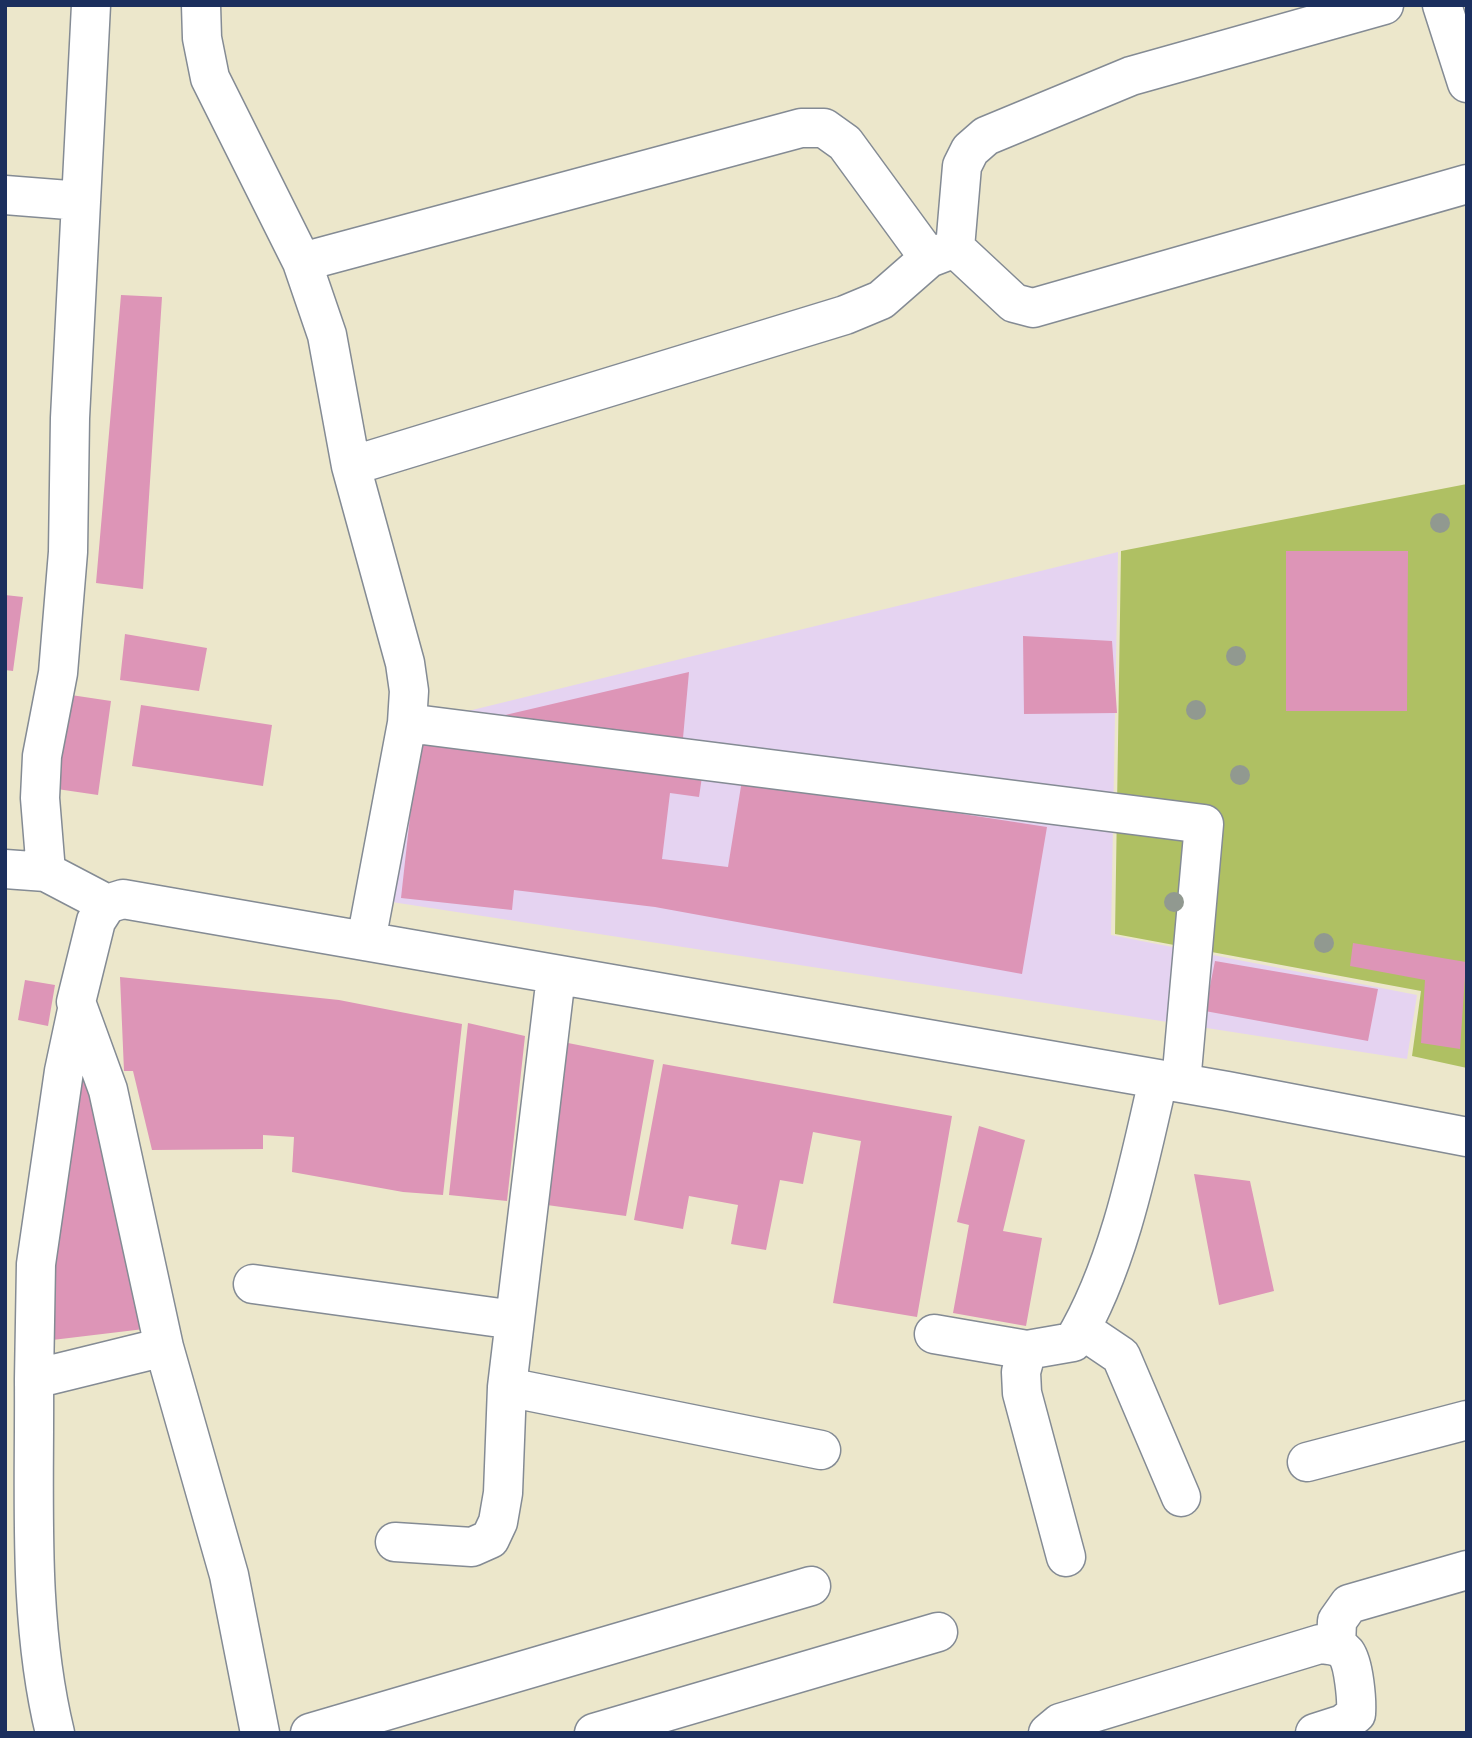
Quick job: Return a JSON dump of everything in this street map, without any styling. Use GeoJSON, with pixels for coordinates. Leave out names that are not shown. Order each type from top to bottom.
{"type":"FeatureCollection","features":[{"type":"Feature","properties":{"kind":"street"},"geometry":{"type":"LineString","coordinates":[[46,872],[40,798],[42,756],[58,673],[68,552],[70,418],[91,5]]}},
{"type":"Feature","properties":{"kind":"street"},"geometry":{"type":"LineString","coordinates":[[201,5],[202,38],[210,78],[302,262],[327,335],[351,466],[405,663],[409,691],[407,723],[366,941]]}},
{"type":"Feature","properties":{"kind":"street"},"geometry":{"type":"LineString","coordinates":[[351,466],[845,316],[881,300],[942,253],[962,166],[970,150],[986,136],[1131,76],[1384,5]]}},
{"type":"Feature","properties":{"kind":"street"},"geometry":{"type":"LineString","coordinates":[[1442,5],[1467,83]]}},
{"type":"Feature","properties":{"kind":"street"},"geometry":{"type":"LineString","coordinates":[[302,262],[801,128],[824,128],[845,143],[942,253],[1014,303],[1034,308],[1467,184]]}},
{"type":"Feature","properties":{"kind":"street"},"geometry":{"type":"LineString","coordinates":[[5,195],[81,201]]}},
{"type":"Feature","properties":{"kind":"street"},"geometry":{"type":"LineString","coordinates":[[407,723],[1204,824],[1170,1082],[1091,1312],[1073,1342],[1027,1350],[934,1334]]}},
{"type":"Feature","properties":{"kind":"street"},"geometry":{"type":"LineString","coordinates":[[5,869],[46,872],[107,904],[123,899],[1170,1082],[1467,1137]]}},
{"type":"Feature","properties":{"kind":"street"},"geometry":{"type":"LineString","coordinates":[[107,904],[93,933],[76,993],[78,1010],[108,1090],[164,1347],[229,1575],[260,1733]]}},
{"type":"Feature","properties":{"kind":"street"},"geometry":{"type":"LineString","coordinates":[[395,1542],[472,1547],[490,1539],[498,1522],[503,1493],[507,1387],[556,976]]}},
{"type":"Feature","properties":{"kind":"street"},"geometry":{"type":"LineString","coordinates":[[55,1733],[21,1592],[34,1379],[36,1264],[64,1071],[78,1010]]}},
{"type":"Feature","properties":{"kind":"street"},"geometry":{"type":"LineString","coordinates":[[253,1284],[515,1320]]}},
{"type":"Feature","properties":{"kind":"street"},"geometry":{"type":"LineString","coordinates":[[1081,1329],[1121,1356],[1181,1497]]}},
{"type":"Feature","properties":{"kind":"street"},"geometry":{"type":"LineString","coordinates":[[34,1379],[164,1347]]}},
{"type":"Feature","properties":{"kind":"street"},"geometry":{"type":"LineString","coordinates":[[1027,1350],[1021,1372],[1022,1393],[1066,1557]]}},
{"type":"Feature","properties":{"kind":"street"},"geometry":{"type":"LineString","coordinates":[[507,1387],[821,1450]]}},
{"type":"Feature","properties":{"kind":"street"},"geometry":{"type":"LineString","coordinates":[[1307,1462],[1467,1420]]}},
{"type":"Feature","properties":{"kind":"street"},"geometry":{"type":"LineString","coordinates":[[1336,1646],[1337,1621],[1349,1604],[1467,1570]]}},
{"type":"Feature","properties":{"kind":"street"},"geometry":{"type":"LineString","coordinates":[[310,1733],[811,1586]]}},
{"type":"Feature","properties":{"kind":"street"},"geometry":{"type":"LineString","coordinates":[[594,1733],[938,1632]]}},
{"type":"Feature","properties":{"kind":"street"},"geometry":{"type":"LineString","coordinates":[[1048,1733],[1060,1723],[1320,1644],[1336,1646],[1347,1654],[1358,1699],[1356,1714],[1343,1724],[1315,1733]]}},
{"type":"Feature","properties":{"kind":"shaded area"},"geometry":{"type":"Polygon","coordinates":[[[1118,552],[1111,935],[1417,995],[1407,1059],[392,902],[415,724],[1118,552]]]}},
{"type":"Feature","properties":{"kind":"green space"},"geometry":{"type":"Polygon","coordinates":[[[1467,484],[1467,1068],[1412,1056],[1421,991],[1115,934],[1121,551],[1467,484]]]}},
{"type":"Feature","properties":{"kind":"building"},"geometry":{"type":"Polygon","coordinates":[[[121,295],[162,297],[143,589],[96,583],[121,295]]]}},
{"type":"Feature","properties":{"kind":"building"},"geometry":{"type":"Polygon","coordinates":[[[1286,551],[1408,551],[1407,711],[1286,711],[1286,551]]]}},
{"type":"Feature","properties":{"kind":"building"},"geometry":{"type":"Polygon","coordinates":[[[5,595],[23,597],[13,671],[5,670],[5,595]]]}},
{"type":"Feature","properties":{"kind":"building"},"geometry":{"type":"Polygon","coordinates":[[[125,634],[207,648],[199,691],[120,680],[125,634]]]}},
{"type":"Feature","properties":{"kind":"building"},"geometry":{"type":"Polygon","coordinates":[[[1023,636],[1112,641],[1117,713],[1024,714],[1023,636]]]}},
{"type":"Feature","properties":{"kind":"building"},"geometry":{"type":"Polygon","coordinates":[[[689,672],[683,738],[503,721],[501,716],[689,672]]]}},
{"type":"Feature","properties":{"kind":"building"},"geometry":{"type":"Polygon","coordinates":[[[71,695],[111,701],[98,795],[57,789],[71,695]]]}},
{"type":"Feature","properties":{"kind":"building"},"geometry":{"type":"Polygon","coordinates":[[[141,705],[272,725],[263,786],[132,766],[141,705]]]}},
{"type":"Feature","properties":{"kind":"building"},"geometry":{"type":"Polygon","coordinates":[[[419,735],[703,770],[699,797],[670,793],[662,859],[728,867],[742,780],[1047,827],[1022,974],[655,907],[514,890],[512,910],[401,898],[419,735]]]}},
{"type":"Feature","properties":{"kind":"building"},"geometry":{"type":"Polygon","coordinates":[[[1353,943],[1466,962],[1460,1049],[1421,1043],[1425,980],[1350,966],[1353,943]]]}},
{"type":"Feature","properties":{"kind":"building"},"geometry":{"type":"Polygon","coordinates":[[[1215,961],[1378,989],[1368,1041],[1205,1011],[1215,961]]]}},
{"type":"Feature","properties":{"kind":"building"},"geometry":{"type":"Polygon","coordinates":[[[120,977],[339,1000],[462,1024],[443,1195],[403,1192],[292,1172],[294,1137],[263,1135],[263,1149],[152,1150],[133,1071],[124,1071],[120,977]]]}},
{"type":"Feature","properties":{"kind":"building"},"geometry":{"type":"Polygon","coordinates":[[[25,980],[55,985],[48,1026],[18,1020],[25,980]]]}},
{"type":"Feature","properties":{"kind":"building"},"geometry":{"type":"Polygon","coordinates":[[[468,1023],[525,1036],[507,1201],[449,1195],[468,1023]]]}},
{"type":"Feature","properties":{"kind":"building"},"geometry":{"type":"Polygon","coordinates":[[[568,1043],[654,1060],[626,1216],[547,1205],[568,1043]]]}},
{"type":"Feature","properties":{"kind":"building"},"geometry":{"type":"Polygon","coordinates":[[[663,1064],[952,1116],[917,1317],[833,1303],[861,1141],[813,1132],[803,1184],[780,1180],[766,1250],[731,1244],[738,1205],[689,1196],[683,1229],[634,1220],[663,1064]]]}},
{"type":"Feature","properties":{"kind":"building"},"geometry":{"type":"Polygon","coordinates":[[[76,1069],[92,1089],[144,1329],[44,1341],[52,1245],[66,1191],[76,1069]]]}},
{"type":"Feature","properties":{"kind":"building"},"geometry":{"type":"Polygon","coordinates":[[[979,1126],[1025,1140],[1003,1231],[1042,1238],[1026,1326],[953,1313],[969,1225],[957,1222],[979,1126]]]}},
{"type":"Feature","properties":{"kind":"building"},"geometry":{"type":"Polygon","coordinates":[[[1194,1174],[1250,1181],[1274,1291],[1219,1305],[1194,1174]]]}}]}
